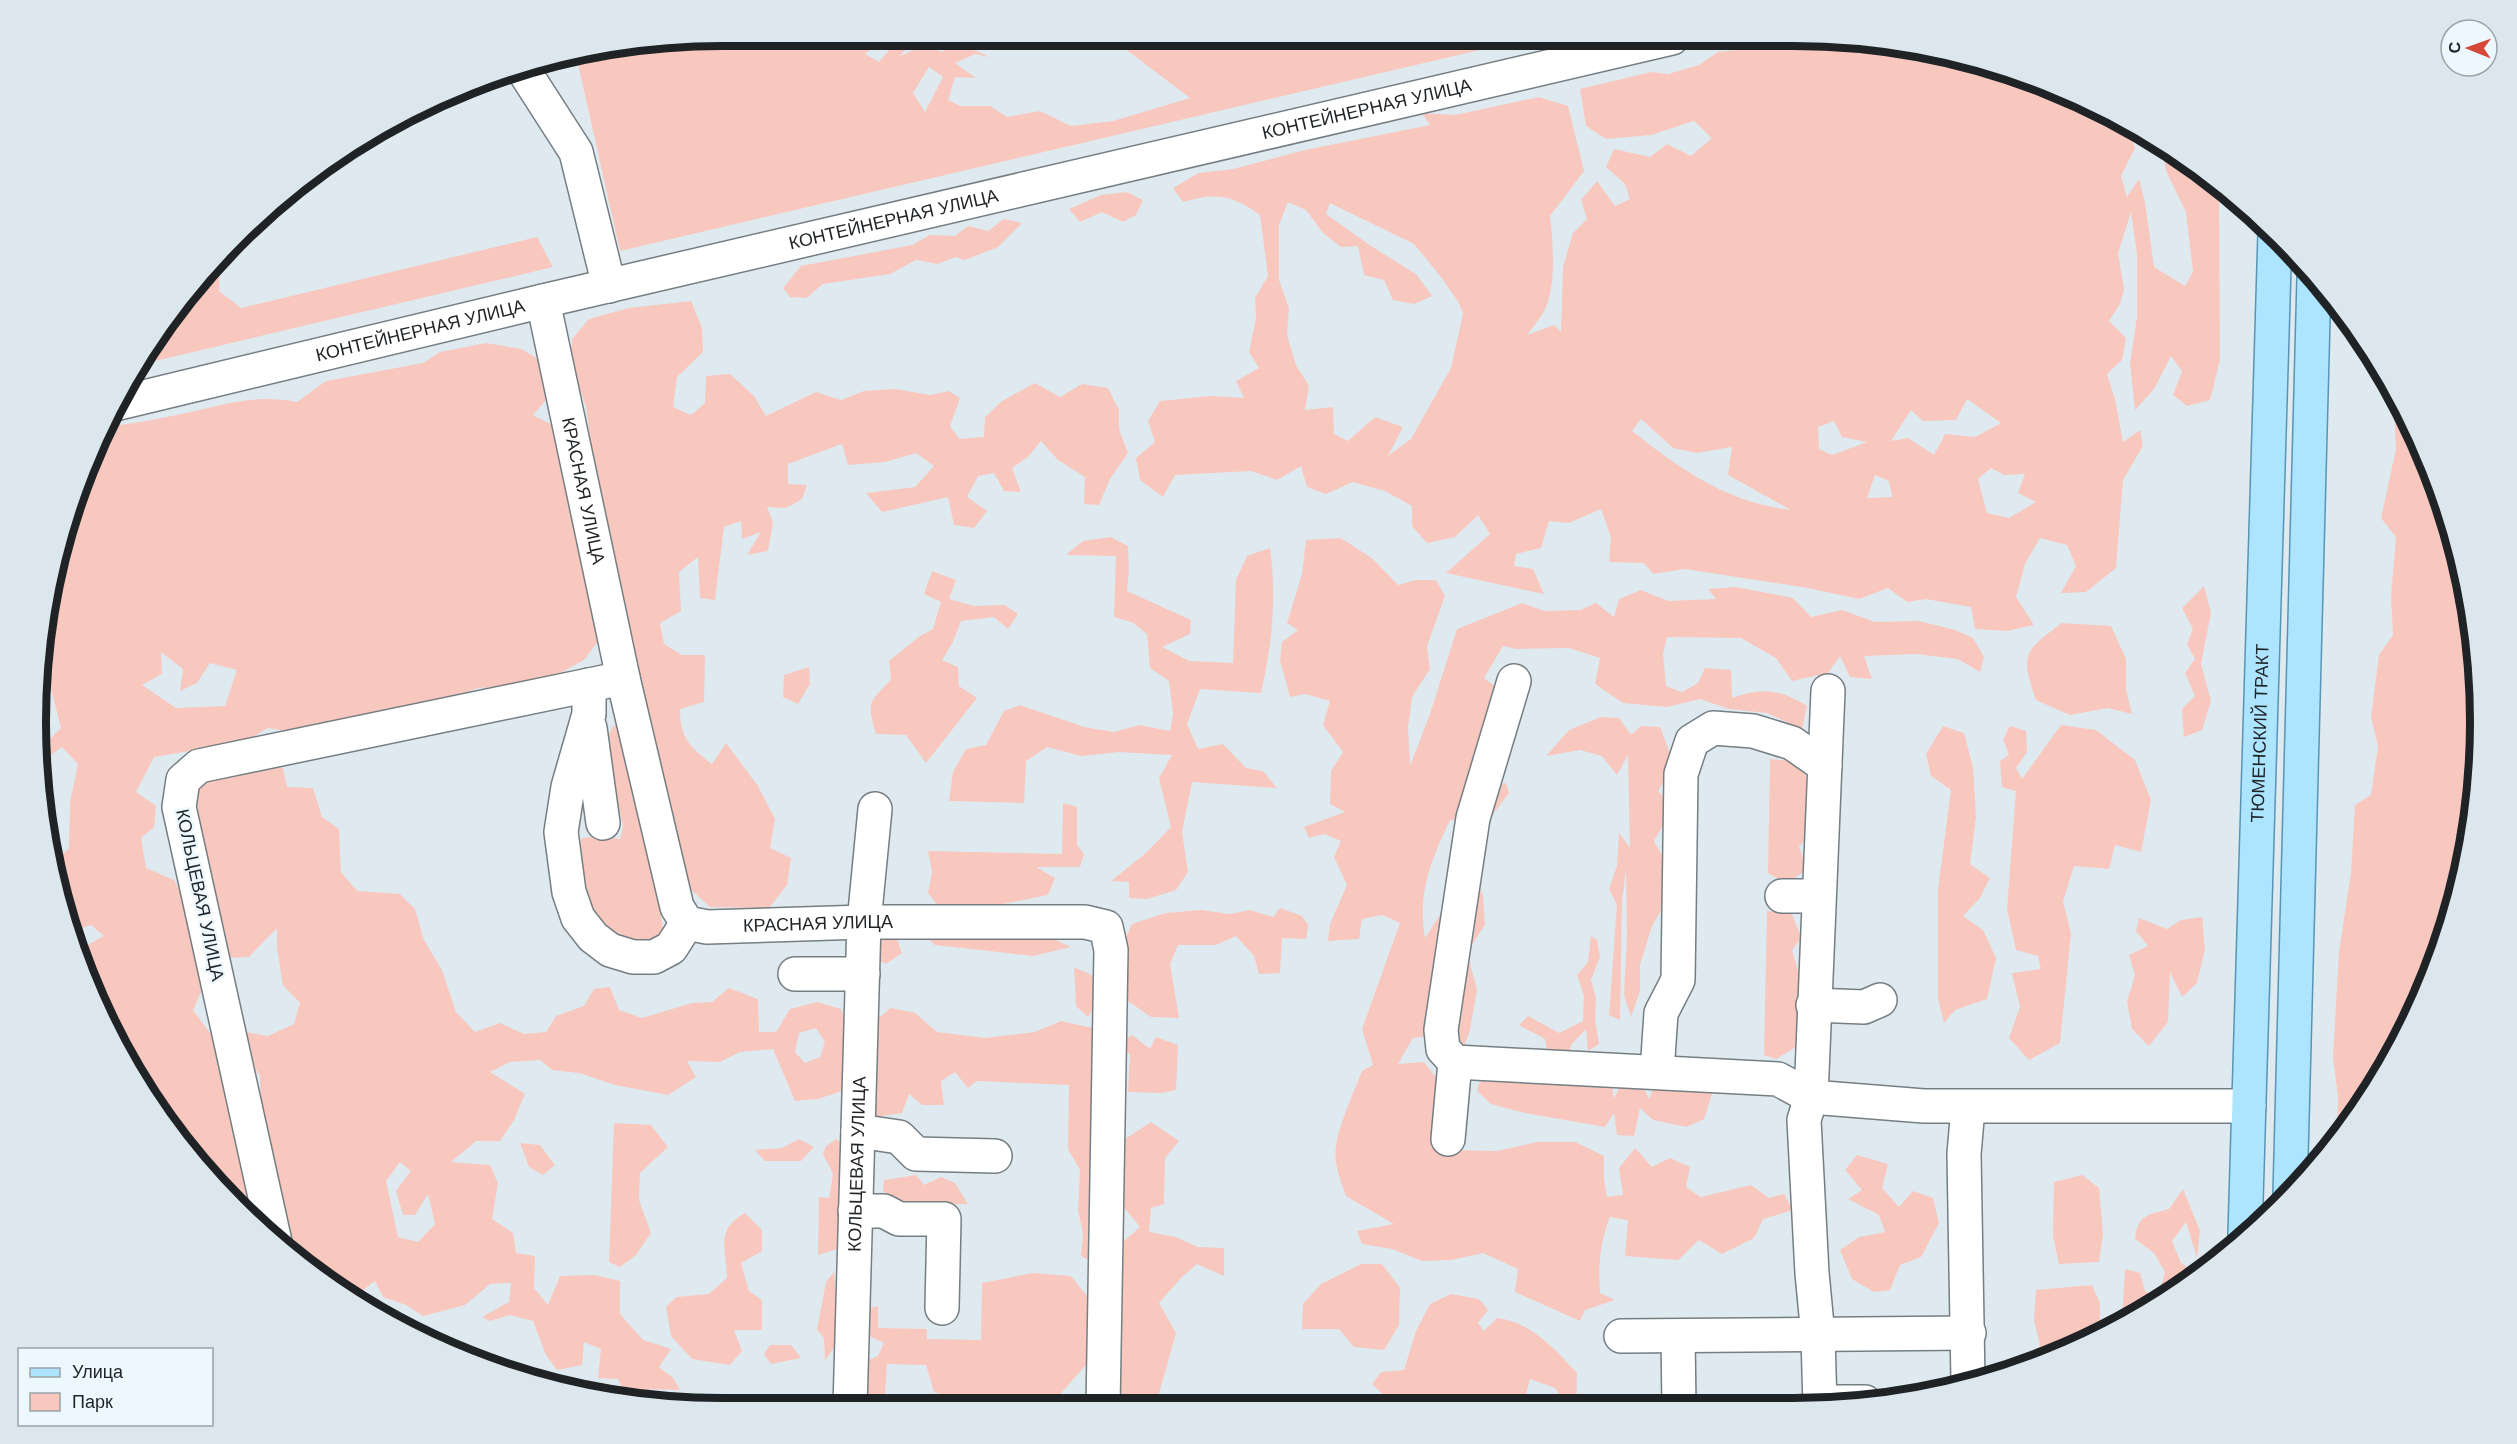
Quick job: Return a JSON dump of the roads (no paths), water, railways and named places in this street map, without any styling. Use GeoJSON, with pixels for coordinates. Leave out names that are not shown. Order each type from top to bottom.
{"type":"FeatureCollection","features":[{"type":"Feature","properties":{"kind":"main road","name":"ТЮМЕНСКИЙ ТРАКТ"},"geometry":{"type":"LineString","coordinates":[[2245,1225],[2276,247]]}},
{"type":"Feature","properties":{"kind":"main road"},"geometry":{"type":"LineString","coordinates":[[2290,1181],[2314,290]]}},
{"type":"Feature","properties":{"kind":"street","name":"КОНТЕЙНЕРНАЯ УЛИЦА"},"geometry":{"type":"LineString","coordinates":[[128,401],[543,301],[1638,46]]}},
{"type":"Feature","properties":{"kind":"street"},"geometry":{"type":"LineString","coordinates":[[527,76],[576,152],[609,286]]}},
{"type":"Feature","properties":{"kind":"street","name":"КРАСНАЯ УЛИЦА"},"geometry":{"type":"LineString","coordinates":[[543,301],[623,678],[677,907],[687,923],[707,927],[864,922],[1085,922],[1106,927],[1111,950],[1103,1398]]}},
{"type":"Feature","properties":{"kind":"street","name":"КОЛЬЦЕВАЯ УЛИЦА"},"geometry":{"type":"LineString","coordinates":[[271,1225],[179,807],[183,780],[199,766],[589,700],[623,678]]}},
{"type":"Feature","properties":{"kind":"street"},"geometry":{"type":"LineString","coordinates":[[1514,681],[1473,818],[1441,1030],[1443,1049],[1455,1062],[1778,1079],[1811,1097],[1968,1108],[2249,1106]]}},
{"type":"Feature","properties":{"kind":"street"},"geometry":{"type":"LineString","coordinates":[[1820,1397],[1804,1120],[1811,1097],[1813,1005],[1828,690]]}},
{"type":"Feature","properties":{"kind":"street"},"geometry":{"type":"LineString","coordinates":[[589,700],[603,823]]}},
{"type":"Feature","properties":{"kind":"street"},"geometry":{"type":"LineString","coordinates":[[589,700],[568,787],[561,832],[569,892],[578,918],[593,936],[610,950],[633,957],[654,957],[671,948],[687,923]]}},
{"type":"Feature","properties":{"kind":"street"},"geometry":{"type":"LineString","coordinates":[[1657,1072],[1661,1013],[1678,980],[1681,774],[1692,741],[1713,728],[1753,731],[1792,743],[1825,766]]}},
{"type":"Feature","properties":{"kind":"street","name":"КОЛЬЦЕВАЯ УЛИЦА"},"geometry":{"type":"LineString","coordinates":[[850,1398],[864,922],[875,809]]}},
{"type":"Feature","properties":{"kind":"street"},"geometry":{"type":"LineString","coordinates":[[1782,896],[1818,896]]}},
{"type":"Feature","properties":{"kind":"street"},"geometry":{"type":"LineString","coordinates":[[795,974],[862,974]]}},
{"type":"Feature","properties":{"kind":"street"},"geometry":{"type":"LineString","coordinates":[[1813,1005],[1864,1007],[1880,1000]]}},
{"type":"Feature","properties":{"kind":"street"},"geometry":{"type":"LineString","coordinates":[[1448,1139],[1455,1062]]}},
{"type":"Feature","properties":{"kind":"street"},"geometry":{"type":"LineString","coordinates":[[1968,1108],[1964,1154],[1968,1374]]}},
{"type":"Feature","properties":{"kind":"street"},"geometry":{"type":"LineString","coordinates":[[858,1131],[899,1137],[916,1154],[995,1156]]}},
{"type":"Feature","properties":{"kind":"street"},"geometry":{"type":"LineString","coordinates":[[855,1211],[884,1210],[899,1219],[944,1219],[942,1308]]}},
{"type":"Feature","properties":{"kind":"street"},"geometry":{"type":"LineString","coordinates":[[1621,1336],[1969,1333]]}},
{"type":"Feature","properties":{"kind":"street"},"geometry":{"type":"LineString","coordinates":[[1678,1336],[1679,1398]]}}]}
